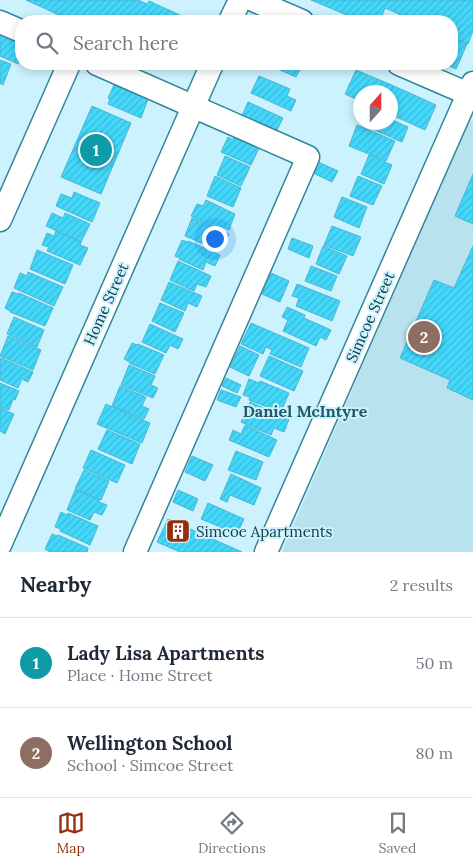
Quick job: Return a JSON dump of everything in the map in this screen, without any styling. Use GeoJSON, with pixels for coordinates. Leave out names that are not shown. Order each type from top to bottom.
{"type":"FeatureCollection","features":[{"type":"Feature","properties":{"kind":"street"},"geometry":{"type":"LineString","coordinates":[[233,15],[240,0]]}},
{"type":"Feature","properties":{"kind":"street"},"geometry":{"type":"LineString","coordinates":[[253,0],[288,15]]}},
{"type":"Feature","properties":{"kind":"street"},"geometry":{"type":"LineString","coordinates":[[0,22],[15,29]]}},
{"type":"Feature","properties":{"kind":"street"},"geometry":{"type":"LineString","coordinates":[[0,220],[66,70]]}},
{"type":"Feature","properties":{"kind":"street"},"geometry":{"type":"LineString","coordinates":[[111,70],[308,157],[135,552]]}},
{"type":"Feature","properties":{"kind":"street","name":"Home Street"},"geometry":{"type":"LineString","coordinates":[[0,545],[209,70]]}},
{"type":"Feature","properties":{"kind":"street"},"geometry":{"type":"LineString","coordinates":[[415,70],[471,91]]}},
{"type":"Feature","properties":{"kind":"street","name":"Simcoe Street"},"geometry":{"type":"LineString","coordinates":[[266,552],[471,91]]}},
{"type":"Feature","properties":{"kind":"shaded area"},"geometry":{"type":"Polygon","coordinates":[[[469,120],[473,122],[473,552],[282,552],[469,120]]]}},
{"type":"Feature","properties":{"kind":"building"},"geometry":{"type":"Polygon","coordinates":[[[26,0],[138,0],[147,4],[149,1],[180,15],[59,15],[26,0]]]}},
{"type":"Feature","properties":{"kind":"building"},"geometry":{"type":"Polygon","coordinates":[[[311,0],[473,0],[473,31],[468,44],[458,40],[458,15],[401,15],[385,8],[382,15],[347,15],[311,0]]]}},
{"type":"Feature","properties":{"kind":"building"},"geometry":{"type":"Polygon","coordinates":[[[0,34],[15,40],[15,63],[0,56],[0,34]]]}},
{"type":"Feature","properties":{"kind":"building"},"geometry":{"type":"Polygon","coordinates":[[[458,40],[467,44],[458,64],[458,40]]]}},
{"type":"Feature","properties":{"kind":"building"},"geometry":{"type":"Polygon","coordinates":[[[0,60],[11,64],[3,85],[0,83],[0,60]]]}},
{"type":"Feature","properties":{"kind":"building"},"geometry":{"type":"Polygon","coordinates":[[[280,70],[300,70],[296,77],[280,70]]]}},
{"type":"Feature","properties":{"kind":"building"},"geometry":{"type":"Polygon","coordinates":[[[356,70],[392,85],[353,85],[353,98],[345,94],[356,70]]]}},
{"type":"Feature","properties":{"kind":"building"},"geometry":{"type":"Polygon","coordinates":[[[259,76],[290,89],[287,96],[296,100],[291,111],[251,93],[259,76]]]}},
{"type":"Feature","properties":{"kind":"building"},"geometry":{"type":"Polygon","coordinates":[[[114,85],[148,99],[141,118],[108,104],[110,99],[108,98],[114,85]]]}},
{"type":"Feature","properties":{"kind":"building"},"geometry":{"type":"Polygon","coordinates":[[[398,88],[436,105],[425,130],[398,118],[398,88]]]}},
{"type":"Feature","properties":{"kind":"building"},"geometry":{"type":"Polygon","coordinates":[[[248,102],[283,118],[275,134],[241,118],[248,102]]]}},
{"type":"Feature","properties":{"kind":"building"},"geometry":{"type":"Polygon","coordinates":[[[92,106],[131,123],[101,194],[61,177],[92,106]]]}},
{"type":"Feature","properties":{"kind":"building"},"geometry":{"type":"Polygon","coordinates":[[[398,123],[408,127],[402,142],[375,130],[398,130],[398,123]]]}},
{"type":"Feature","properties":{"kind":"building"},"geometry":{"type":"Polygon","coordinates":[[[355,130],[369,130],[395,141],[386,161],[349,146],[355,130]]]}},
{"type":"Feature","properties":{"kind":"building"},"geometry":{"type":"Polygon","coordinates":[[[235,135],[260,146],[251,165],[221,152],[228,137],[233,140],[235,135]]]}},
{"type":"Feature","properties":{"kind":"building"},"geometry":{"type":"Polygon","coordinates":[[[369,155],[392,165],[384,184],[361,174],[369,155]]]}},
{"type":"Feature","properties":{"kind":"building"},"geometry":{"type":"Polygon","coordinates":[[[225,156],[250,167],[241,186],[217,175],[225,156]]]}},
{"type":"Feature","properties":{"kind":"building"},"geometry":{"type":"Polygon","coordinates":[[[318,162],[338,171],[332,182],[313,173],[318,162]]]}},
{"type":"Feature","properties":{"kind":"building"},"geometry":{"type":"Polygon","coordinates":[[[473,174],[473,224],[455,216],[473,174]]]}},
{"type":"Feature","properties":{"kind":"building"},"geometry":{"type":"Polygon","coordinates":[[[215,176],[241,188],[233,207],[207,196],[215,176]]]}},
{"type":"Feature","properties":{"kind":"building"},"geometry":{"type":"Polygon","coordinates":[[[358,176],[382,186],[373,205],[350,196],[358,176]]]}},
{"type":"Feature","properties":{"kind":"building"},"geometry":{"type":"Polygon","coordinates":[[[74,192],[100,203],[92,222],[56,206],[61,194],[72,198],[74,192]]]}},
{"type":"Feature","properties":{"kind":"building"},"geometry":{"type":"Polygon","coordinates":[[[342,197],[367,207],[359,228],[334,217],[342,197]]]}},
{"type":"Feature","properties":{"kind":"building"},"geometry":{"type":"Polygon","coordinates":[[[206,200],[235,214],[229,230],[220,226],[219,229],[191,216],[197,204],[203,206],[206,200]]]}},
{"type":"Feature","properties":{"kind":"building"},"geometry":{"type":"Polygon","coordinates":[[[52,213],[63,218],[65,213],[90,224],[81,242],[46,226],[52,213]]]}},
{"type":"Feature","properties":{"kind":"building"},"geometry":{"type":"Polygon","coordinates":[[[192,218],[229,234],[224,245],[215,241],[213,248],[185,236],[192,218]]]}},
{"type":"Feature","properties":{"kind":"building"},"geometry":{"type":"Polygon","coordinates":[[[332,226],[361,237],[353,256],[324,245],[332,226]]]}},
{"type":"Feature","properties":{"kind":"building"},"geometry":{"type":"Polygon","coordinates":[[[56,231],[81,242],[80,245],[88,248],[80,265],[47,251],[49,247],[42,245],[47,233],[54,236],[56,231]]]}},
{"type":"Feature","properties":{"kind":"building"},"geometry":{"type":"Polygon","coordinates":[[[292,238],[313,246],[309,258],[288,249],[292,238]]]}},
{"type":"Feature","properties":{"kind":"building"},"geometry":{"type":"Polygon","coordinates":[[[182,240],[220,255],[215,266],[206,262],[203,270],[175,256],[182,240]]]}},
{"type":"Feature","properties":{"kind":"building"},"geometry":{"type":"Polygon","coordinates":[[[323,246],[347,256],[339,274],[316,264],[323,246]]]}},
{"type":"Feature","properties":{"kind":"building"},"geometry":{"type":"Polygon","coordinates":[[[473,246],[473,400],[447,388],[450,380],[400,358],[434,280],[454,288],[473,246]]]}},
{"type":"Feature","properties":{"kind":"building"},"geometry":{"type":"Polygon","coordinates":[[[37,250],[73,265],[65,284],[30,269],[37,250]]]}},
{"type":"Feature","properties":{"kind":"building"},"geometry":{"type":"Polygon","coordinates":[[[178,261],[211,276],[206,287],[197,284],[194,291],[170,280],[178,261]]]}},
{"type":"Feature","properties":{"kind":"building"},"geometry":{"type":"Polygon","coordinates":[[[311,266],[337,276],[331,291],[305,281],[311,266]]]}},
{"type":"Feature","properties":{"kind":"building"},"geometry":{"type":"Polygon","coordinates":[[[28,272],[63,287],[54,306],[14,288],[20,273],[27,276],[28,272]]]}},
{"type":"Feature","properties":{"kind":"building"},"geometry":{"type":"Polygon","coordinates":[[[271,273],[289,281],[280,302],[262,294],[271,273]]]}},
{"type":"Feature","properties":{"kind":"building"},"geometry":{"type":"Polygon","coordinates":[[[169,282],[202,296],[197,307],[188,303],[185,311],[161,300],[169,282]]]}},
{"type":"Feature","properties":{"kind":"building"},"geometry":{"type":"Polygon","coordinates":[[[297,284],[340,301],[332,321],[296,306],[299,298],[292,296],[297,284]]]}},
{"type":"Feature","properties":{"kind":"building"},"geometry":{"type":"Polygon","coordinates":[[[12,292],[19,293],[53,308],[45,326],[10,312],[5,308],[12,292]]]}},
{"type":"Feature","properties":{"kind":"building"},"geometry":{"type":"Polygon","coordinates":[[[160,303],[184,313],[175,332],[152,321],[160,303]]]}},
{"type":"Feature","properties":{"kind":"building"},"geometry":{"type":"Polygon","coordinates":[[[287,307],[305,315],[304,318],[331,330],[326,340],[320,337],[316,346],[283,331],[288,320],[282,317],[287,307]]]}},
{"type":"Feature","properties":{"kind":"building"},"geometry":{"type":"Polygon","coordinates":[[[14,317],[44,330],[37,347],[7,334],[14,317]]]}},
{"type":"Feature","properties":{"kind":"building"},"geometry":{"type":"Polygon","coordinates":[[[251,323],[309,348],[301,367],[270,354],[272,350],[266,347],[263,354],[241,344],[251,323]]]}},
{"type":"Feature","properties":{"kind":"building"},"geometry":{"type":"Polygon","coordinates":[[[150,324],[183,339],[178,349],[170,345],[166,353],[142,342],[150,324]]]}},
{"type":"Feature","properties":{"kind":"building"},"geometry":{"type":"Polygon","coordinates":[[[8,336],[41,350],[33,370],[0,356],[8,336]]]}},
{"type":"Feature","properties":{"kind":"building"},"geometry":{"type":"Polygon","coordinates":[[[132,343],[164,355],[155,374],[124,359],[132,343]]]}},
{"type":"Feature","properties":{"kind":"building"},"geometry":{"type":"Polygon","coordinates":[[[240,346],[259,355],[249,376],[230,367],[240,346]]]}},
{"type":"Feature","properties":{"kind":"building"},"geometry":{"type":"Polygon","coordinates":[[[269,356],[303,371],[294,391],[260,376],[269,356]]]}},
{"type":"Feature","properties":{"kind":"building"},"geometry":{"type":"Polygon","coordinates":[[[1,358],[33,372],[28,382],[22,379],[18,388],[0,380],[1,358]]]}},
{"type":"Feature","properties":{"kind":"building"},"geometry":{"type":"Polygon","coordinates":[[[129,365],[155,376],[151,385],[158,388],[153,398],[121,385],[129,365]]]}},
{"type":"Feature","properties":{"kind":"building"},"geometry":{"type":"Polygon","coordinates":[[[226,378],[241,385],[237,393],[222,386],[226,378]]]}},
{"type":"Feature","properties":{"kind":"building"},"geometry":{"type":"Polygon","coordinates":[[[249,379],[259,383],[260,381],[289,393],[281,412],[249,400],[250,397],[243,395],[249,379]]]}},
{"type":"Feature","properties":{"kind":"building"},"geometry":{"type":"Polygon","coordinates":[[[0,383],[19,391],[15,400],[13,399],[9,410],[0,407],[0,383]]]}},
{"type":"Feature","properties":{"kind":"building"},"geometry":{"type":"Polygon","coordinates":[[[120,386],[146,397],[142,406],[149,409],[144,419],[112,406],[120,386]]]}},
{"type":"Feature","properties":{"kind":"building"},"geometry":{"type":"Polygon","coordinates":[[[221,390],[241,397],[236,407],[217,400],[221,390]]]}},
{"type":"Feature","properties":{"kind":"building"},"geometry":{"type":"Polygon","coordinates":[[[250,402],[289,419],[284,432],[274,428],[271,435],[241,422],[250,402]]]}},
{"type":"Feature","properties":{"kind":"building"},"geometry":{"type":"Polygon","coordinates":[[[106,404],[150,423],[142,443],[97,424],[106,404]]]}},
{"type":"Feature","properties":{"kind":"building"},"geometry":{"type":"Polygon","coordinates":[[[0,408],[14,414],[5,434],[0,431],[0,408]]]}},
{"type":"Feature","properties":{"kind":"building"},"geometry":{"type":"Polygon","coordinates":[[[245,425],[277,440],[269,457],[229,440],[233,430],[241,434],[245,425]]]}},
{"type":"Feature","properties":{"kind":"building"},"geometry":{"type":"Polygon","coordinates":[[[107,430],[140,444],[132,464],[98,449],[107,430]]]}},
{"type":"Feature","properties":{"kind":"building"},"geometry":{"type":"Polygon","coordinates":[[[91,450],[125,465],[117,483],[83,468],[91,450]]]}},
{"type":"Feature","properties":{"kind":"building"},"geometry":{"type":"Polygon","coordinates":[[[236,451],[263,462],[256,480],[228,470],[236,451]]]}},
{"type":"Feature","properties":{"kind":"building"},"geometry":{"type":"Polygon","coordinates":[[[192,456],[213,465],[205,481],[185,472],[192,456]]]}},
{"type":"Feature","properties":{"kind":"building"},"geometry":{"type":"Polygon","coordinates":[[[84,470],[109,481],[101,500],[75,489],[84,470]]]}},
{"type":"Feature","properties":{"kind":"building"},"geometry":{"type":"Polygon","coordinates":[[[231,474],[261,488],[254,505],[230,495],[227,502],[220,499],[231,474]]]}},
{"type":"Feature","properties":{"kind":"building"},"geometry":{"type":"Polygon","coordinates":[[[75,490],[107,505],[102,515],[94,512],[90,520],[67,510],[75,490]]]}},
{"type":"Feature","properties":{"kind":"building"},"geometry":{"type":"Polygon","coordinates":[[[178,490],[198,499],[193,511],[173,502],[178,490]]]}},
{"type":"Feature","properties":{"kind":"building"},"geometry":{"type":"Polygon","coordinates":[[[208,503],[244,519],[237,534],[201,519],[208,503]]]}},
{"type":"Feature","properties":{"kind":"building"},"geometry":{"type":"Polygon","coordinates":[[[61,512],[67,515],[68,513],[98,526],[90,545],[55,527],[61,512]]]}},
{"type":"Feature","properties":{"kind":"building","name":"Simcoe Apartments"},"geometry":{"type":"Polygon","coordinates":[[[168,519],[242,552],[180,552],[157,542],[168,519]]]}},
{"type":"Feature","properties":{"kind":"building"},"geometry":{"type":"Polygon","coordinates":[[[52,534],[88,548],[87,552],[50,552],[45,549],[52,534]]]}},
{"type":"Feature","properties":{"kind":"place","name":"Lady Lisa Apartments"},"geometry":{"type":"Point","coordinates":[96,150]}},
{"type":"Feature","properties":{"kind":"place","name":"Wellington School"},"geometry":{"type":"Point","coordinates":[424,337]}},
{"type":"Feature","properties":{"kind":"place","name":"Simcoe Apartments"},"geometry":{"type":"Point","coordinates":[178,531]}},
{"type":"Feature","properties":{"kind":"district","name":"Daniel McIntyre"},"geometry":{"type":"Point","coordinates":[305,411]}}]}
